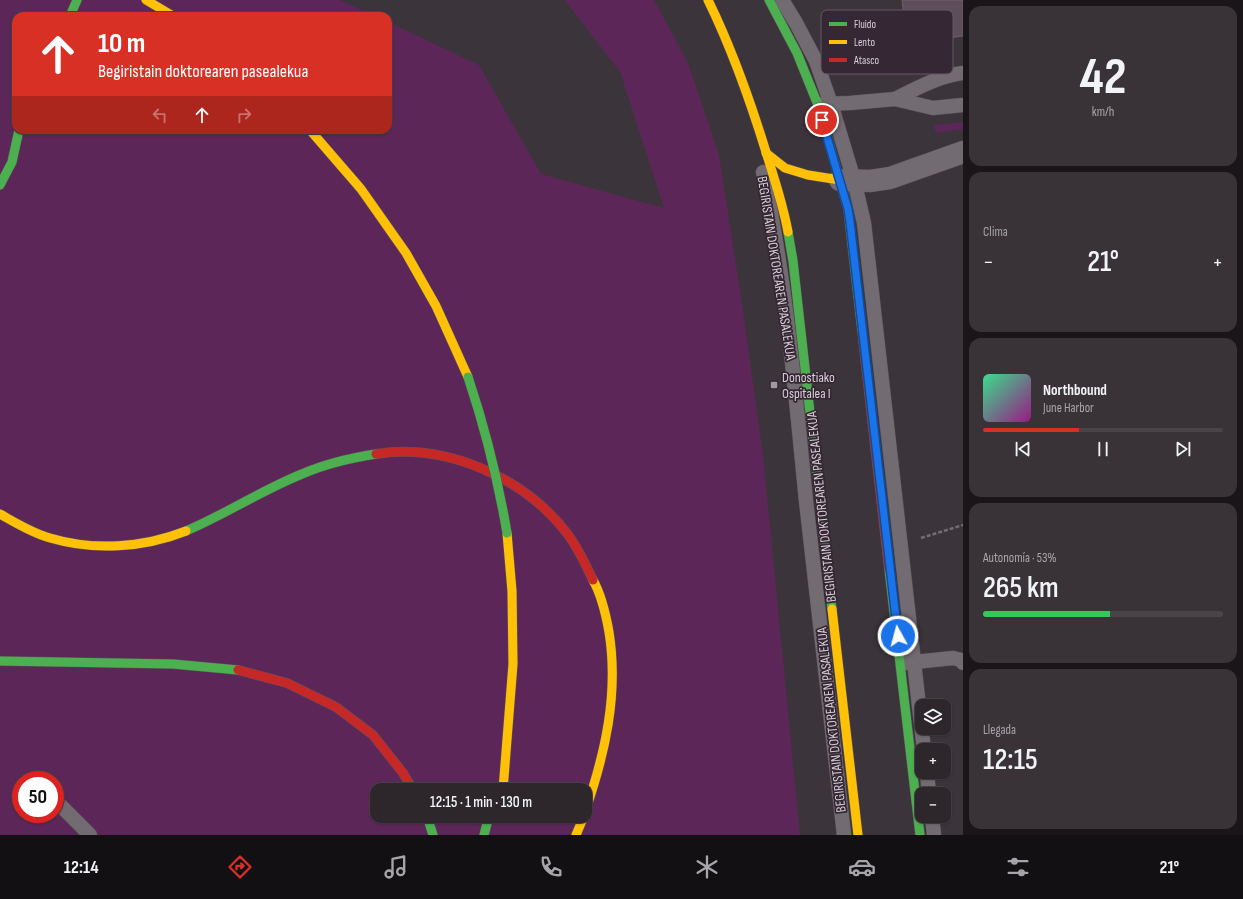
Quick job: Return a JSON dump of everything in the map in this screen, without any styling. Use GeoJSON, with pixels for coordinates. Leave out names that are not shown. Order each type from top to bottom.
{"type":"FeatureCollection","features":[{"type":"Feature","properties":{"kind":"main road"},"geometry":{"type":"LineString","coordinates":[[72,12],[77,0]]}},
{"type":"Feature","properties":{"kind":"main road"},"geometry":{"type":"LineString","coordinates":[[146,0],[166,12]]}},
{"type":"Feature","properties":{"kind":"main road","name":"BEGIRISTAIN DOKTOREAREN PASEALEKUA"},"geometry":{"type":"LineString","coordinates":[[708,0],[735,61],[753,110],[777,187],[786,222],[793,261],[858,835]]}},
{"type":"Feature","properties":{"kind":"main road"},"geometry":{"type":"LineString","coordinates":[[761,0],[775,3],[797,53],[824,104]]}},
{"type":"Feature","properties":{"kind":"main road"},"geometry":{"type":"LineString","coordinates":[[8,139],[12,132]]}},
{"type":"Feature","properties":{"kind":"main road"},"geometry":{"type":"LineString","coordinates":[[0,185],[12,162],[18,134]]}},
{"type":"Feature","properties":{"kind":"main road"},"geometry":{"type":"LineString","coordinates":[[313,134],[361,189],[406,253],[436,306],[468,377],[479,408],[493,460],[507,533],[512,591],[513,664],[504,783]]}},
{"type":"Feature","properties":{"kind":"main road"},"geometry":{"type":"LineString","coordinates":[[766,153],[785,168],[808,175],[847,180],[848,209],[892,581],[907,663],[920,835]]}},
{"type":"Feature","properties":{"kind":"main road"},"geometry":{"type":"LineString","coordinates":[[0,514],[12,522],[35,533],[55,540],[88,547],[111,547],[167,538],[203,524],[296,476],[356,457],[390,452],[422,452],[458,459],[490,472],[514,485],[540,504],[566,532],[588,566],[602,603],[612,646],[613,690],[606,741],[592,793]]}},
{"type":"Feature","properties":{"kind":"main road"},"geometry":{"type":"LineString","coordinates":[[0,661],[173,664],[235,669],[288,683],[336,707],[373,735],[403,773],[409,783]]}},
{"type":"Feature","properties":{"kind":"main road"},"geometry":{"type":"LineString","coordinates":[[497,783],[510,706]]}},
{"type":"Feature","properties":{"kind":"main road"},"geometry":{"type":"LineString","coordinates":[[429,823],[433,835]]}},
{"type":"Feature","properties":{"kind":"main road"},"geometry":{"type":"LineString","coordinates":[[484,835],[487,823]]}},
{"type":"Feature","properties":{"kind":"main road"},"geometry":{"type":"LineString","coordinates":[[576,835],[581,823]]}},
{"type":"Feature","properties":{"kind":"street"},"geometry":{"type":"LineString","coordinates":[[847,180],[870,181],[890,178],[963,152]]}},
{"type":"Feature","properties":{"kind":"lane"},"geometry":{"type":"LineString","coordinates":[[775,3],[796,23],[816,61],[824,104],[847,180],[864,223],[907,663],[923,743]]}},
{"type":"Feature","properties":{"kind":"lane","name":"BEGIRISTAIN DOKTOREAREN PASALEKUA"},"geometry":{"type":"LineString","coordinates":[[735,61],[739,89],[761,166],[775,236],[796,395],[807,510],[844,835]]}},
{"type":"Feature","properties":{"kind":"lane"},"geometry":{"type":"LineString","coordinates":[[895,99],[921,86],[950,75],[963,73]]}},
{"type":"Feature","properties":{"kind":"lane"},"geometry":{"type":"LineString","coordinates":[[824,104],[895,99],[934,108],[963,105]]}},
{"type":"Feature","properties":{"kind":"lane"},"geometry":{"type":"LineString","coordinates":[[907,663],[953,658],[961,660],[963,663]]}},
{"type":"Feature","properties":{"kind":"lane"},"geometry":{"type":"LineString","coordinates":[[64,809],[90,835]]}},
{"type":"Feature","properties":{"kind":"lane"},"geometry":{"type":"LineString","coordinates":[[933,823],[934,835]]}},
{"type":"Feature","properties":{"kind":"path"},"geometry":{"type":"LineString","coordinates":[[920,538],[963,525]]}},
{"type":"Feature","properties":{"kind":"shaded area"},"geometry":{"type":"Polygon","coordinates":[[[0,0],[340,0],[366,12],[12,12],[12,134],[392,134],[392,24],[479,65],[541,174],[664,208],[620,72],[565,0],[654,0],[688,63],[719,155],[763,455],[800,835],[0,835],[0,0]]]}},
{"type":"Feature","properties":{"kind":"shaded area"},"geometry":{"type":"Polygon","coordinates":[[[963,122],[963,129],[936,133],[934,125],[963,122]]]}},
{"type":"Feature","properties":{"kind":"building"},"geometry":{"type":"Polygon","coordinates":[[[902,0],[963,0],[963,36],[953,37],[953,10],[903,10],[902,0]]]}},
{"type":"Feature","properties":{"kind":"traffic: fast"},"geometry":{"type":"LineString","coordinates":[[72,12],[77,0]]}},
{"type":"Feature","properties":{"kind":"traffic: fast"},"geometry":{"type":"LineString","coordinates":[[769,0],[797,53],[818,105],[848,209],[862,331]]}},
{"type":"Feature","properties":{"kind":"traffic: fast"},"geometry":{"type":"LineString","coordinates":[[0,185],[12,162],[18,134]]}},
{"type":"Feature","properties":{"kind":"traffic: fast"},"geometry":{"type":"LineString","coordinates":[[788,232],[793,261],[832,609]]}},
{"type":"Feature","properties":{"kind":"traffic: fast"},"geometry":{"type":"LineString","coordinates":[[468,377],[480,415],[500,493],[507,533]]}},
{"type":"Feature","properties":{"kind":"traffic: fast"},"geometry":{"type":"LineString","coordinates":[[186,531],[287,480],[311,470],[357,457],[376,454]]}},
{"type":"Feature","properties":{"kind":"traffic: fast"},"geometry":{"type":"LineString","coordinates":[[889,569],[920,835]]}},
{"type":"Feature","properties":{"kind":"traffic: fast"},"geometry":{"type":"LineString","coordinates":[[0,661],[173,664],[238,670]]}},
{"type":"Feature","properties":{"kind":"traffic: fast"},"geometry":{"type":"LineString","coordinates":[[429,823],[433,835]]}},
{"type":"Feature","properties":{"kind":"traffic: fast"},"geometry":{"type":"LineString","coordinates":[[484,835],[487,823]]}},
{"type":"Feature","properties":{"kind":"traffic: slow"},"geometry":{"type":"LineString","coordinates":[[146,0],[166,12]]}},
{"type":"Feature","properties":{"kind":"traffic: slow"},"geometry":{"type":"LineString","coordinates":[[708,0],[733,56],[747,94],[784,211],[788,232]]}},
{"type":"Feature","properties":{"kind":"traffic: slow"},"geometry":{"type":"LineString","coordinates":[[313,134],[361,189],[406,253],[436,306],[468,377]]}},
{"type":"Feature","properties":{"kind":"traffic: slow"},"geometry":{"type":"LineString","coordinates":[[766,153],[785,168],[808,175],[840,180]]}},
{"type":"Feature","properties":{"kind":"traffic: slow"},"geometry":{"type":"LineString","coordinates":[[0,514],[24,528],[43,536],[84,545],[118,546],[136,544],[170,537],[186,531]]}},
{"type":"Feature","properties":{"kind":"traffic: slow"},"geometry":{"type":"LineString","coordinates":[[504,783],[513,664],[512,591],[507,533]]}},
{"type":"Feature","properties":{"kind":"traffic: slow"},"geometry":{"type":"LineString","coordinates":[[592,790],[599,768],[608,724],[612,678],[612,655],[608,626],[601,599],[593,580]]}},
{"type":"Feature","properties":{"kind":"traffic: slow"},"geometry":{"type":"LineString","coordinates":[[832,609],[858,835]]}},
{"type":"Feature","properties":{"kind":"traffic: slow"},"geometry":{"type":"LineString","coordinates":[[576,835],[581,823]]}},
{"type":"Feature","properties":{"kind":"traffic: jam"},"geometry":{"type":"LineString","coordinates":[[862,331],[889,569]]}},
{"type":"Feature","properties":{"kind":"traffic: jam"},"geometry":{"type":"LineString","coordinates":[[376,454],[402,452],[429,454],[456,459],[481,468],[505,480],[528,495],[548,512],[566,532],[578,550],[593,580]]}},
{"type":"Feature","properties":{"kind":"traffic: jam"},"geometry":{"type":"LineString","coordinates":[[238,670],[287,683],[336,707],[373,735],[403,773],[409,783]]}},
{"type":"Feature","properties":{"kind":"place","name":"Donostiako Ospitalea I"},"geometry":{"type":"Point","coordinates":[774,385]}},
{"type":"Feature","properties":{"kind":"route"},"geometry":{"type":"LineString","coordinates":[[822,120],[848,209],[850,222],[898,636]]}}]}
